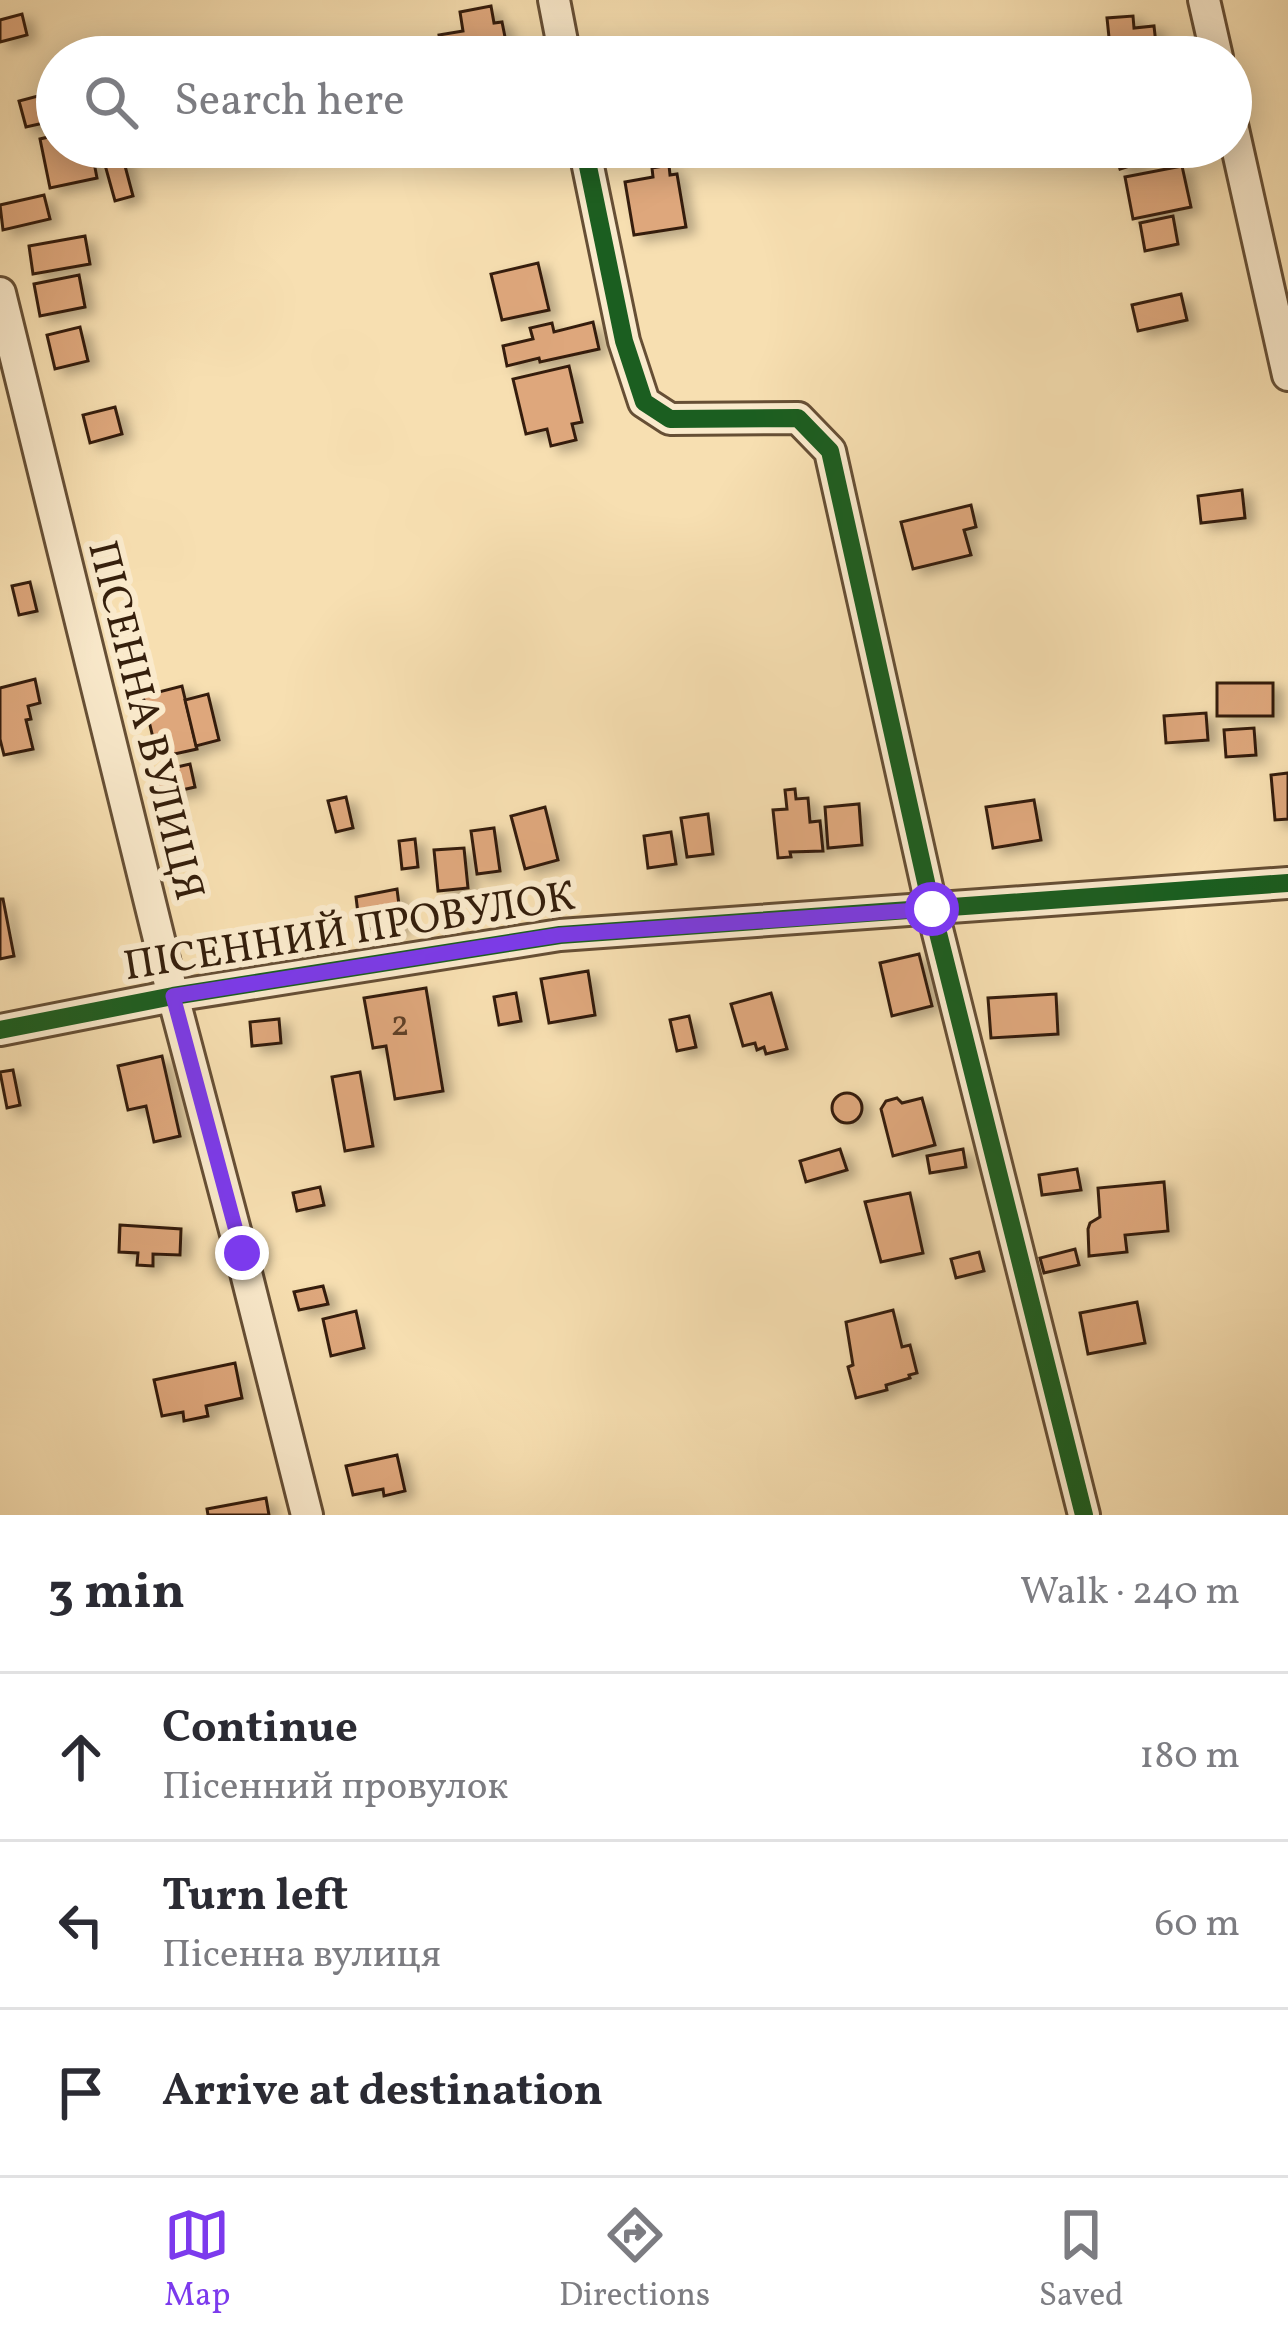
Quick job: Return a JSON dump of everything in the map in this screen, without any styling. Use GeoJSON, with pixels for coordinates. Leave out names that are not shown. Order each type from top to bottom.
{"type":"FeatureCollection","features":[{"type":"Feature","properties":{"kind":"street"},"geometry":{"type":"LineString","coordinates":[[554,0],[561,36]]}},
{"type":"Feature","properties":{"kind":"street"},"geometry":{"type":"LineString","coordinates":[[1204,0],[1212,36]]}},
{"type":"Feature","properties":{"kind":"street"},"geometry":{"type":"LineString","coordinates":[[588,168],[624,341],[644,402],[670,419],[798,418],[830,451],[932,909],[1084,1515]]}},
{"type":"Feature","properties":{"kind":"street"},"geometry":{"type":"LineString","coordinates":[[1242,168],[1288,375]]}},
{"type":"Feature","properties":{"kind":"street","name":"ПІСЕННА ВУЛИЦЯ"},"geometry":{"type":"LineString","coordinates":[[0,292],[173,996],[307,1515]]}},
{"type":"Feature","properties":{"kind":"street","name":"ПІСЕННИЙ ПРОВУЛОК"},"geometry":{"type":"LineString","coordinates":[[0,1030],[173,996],[560,935],[1288,883]]}},
{"type":"Feature","properties":{"kind":"building"},"geometry":{"type":"Polygon","coordinates":[[[491,6],[494,23],[502,22],[505,36],[439,36],[463,31],[460,12],[491,6]]]}},
{"type":"Feature","properties":{"kind":"building"},"geometry":{"type":"Polygon","coordinates":[[[22,14],[27,35],[0,42],[0,20],[22,14]]]}},
{"type":"Feature","properties":{"kind":"building"},"geometry":{"type":"Polygon","coordinates":[[[1133,16],[1134,28],[1154,26],[1155,36],[1109,36],[1107,18],[1133,16]]]}},
{"type":"Feature","properties":{"kind":"building"},"geometry":{"type":"Polygon","coordinates":[[[36,97],[36,125],[26,127],[19,101],[36,97]]]}},
{"type":"Feature","properties":{"kind":"building"},"geometry":{"type":"Polygon","coordinates":[[[46,168],[95,168],[97,178],[50,188],[46,168]]]}},
{"type":"Feature","properties":{"kind":"building"},"geometry":{"type":"Polygon","coordinates":[[[106,168],[126,168],[133,196],[115,201],[106,168]]]}},
{"type":"Feature","properties":{"kind":"building"},"geometry":{"type":"Polygon","coordinates":[[[652,168],[669,168],[670,175],[677,174],[686,227],[634,235],[625,182],[653,177],[652,168]]]}},
{"type":"Feature","properties":{"kind":"building"},"geometry":{"type":"Polygon","coordinates":[[[1182,168],[1191,207],[1133,219],[1125,177],[1182,168]]]}},
{"type":"Feature","properties":{"kind":"building"},"geometry":{"type":"Polygon","coordinates":[[[44,195],[50,219],[3,230],[0,205],[44,195]]]}},
{"type":"Feature","properties":{"kind":"building"},"geometry":{"type":"Polygon","coordinates":[[[1173,216],[1178,244],[1145,251],[1140,223],[1173,216]]]}},
{"type":"Feature","properties":{"kind":"building"},"geometry":{"type":"Polygon","coordinates":[[[85,236],[90,264],[33,274],[29,246],[85,236]]]}},
{"type":"Feature","properties":{"kind":"building"},"geometry":{"type":"Polygon","coordinates":[[[538,263],[549,310],[502,320],[491,274],[538,263]]]}},
{"type":"Feature","properties":{"kind":"building"},"geometry":{"type":"Polygon","coordinates":[[[79,275],[85,307],[40,316],[34,284],[79,275]]]}},
{"type":"Feature","properties":{"kind":"building"},"geometry":{"type":"Polygon","coordinates":[[[1181,294],[1187,320],[1138,331],[1132,305],[1181,294]]]}},
{"type":"Feature","properties":{"kind":"building"},"geometry":{"type":"Polygon","coordinates":[[[593,322],[599,349],[507,366],[503,346],[533,339],[530,328],[552,323],[554,332],[593,322]]]}},
{"type":"Feature","properties":{"kind":"building"},"geometry":{"type":"Polygon","coordinates":[[[80,327],[88,361],[55,369],[47,335],[80,327]]]}},
{"type":"Feature","properties":{"kind":"building"},"geometry":{"type":"Polygon","coordinates":[[[569,366],[582,422],[572,424],[576,440],[551,446],[547,429],[526,434],[513,379],[569,366]]]}},
{"type":"Feature","properties":{"kind":"building"},"geometry":{"type":"Polygon","coordinates":[[[115,407],[122,434],[90,443],[83,415],[115,407]]]}},
{"type":"Feature","properties":{"kind":"building"},"geometry":{"type":"Polygon","coordinates":[[[1242,490],[1245,518],[1201,523],[1198,496],[1242,490]]]}},
{"type":"Feature","properties":{"kind":"building"},"geometry":{"type":"Polygon","coordinates":[[[971,505],[976,527],[964,530],[971,555],[913,569],[901,522],[971,505]]]}},
{"type":"Feature","properties":{"kind":"building"},"geometry":{"type":"Polygon","coordinates":[[[30,582],[37,611],[19,615],[12,586],[30,582]]]}},
{"type":"Feature","properties":{"kind":"building"},"geometry":{"type":"Polygon","coordinates":[[[35,679],[40,703],[28,706],[31,719],[26,720],[33,749],[4,755],[0,688],[35,679]]]}},
{"type":"Feature","properties":{"kind":"building"},"geometry":{"type":"Polygon","coordinates":[[[1217,683],[1273,683],[1273,716],[1217,716],[1217,683]]]}},
{"type":"Feature","properties":{"kind":"building"},"geometry":{"type":"Polygon","coordinates":[[[182,686],[197,749],[170,755],[166,739],[154,742],[143,696],[182,686]]]}},
{"type":"Feature","properties":{"kind":"building"},"geometry":{"type":"Polygon","coordinates":[[[208,694],[219,740],[196,746],[185,700],[208,694]]]}},
{"type":"Feature","properties":{"kind":"building"},"geometry":{"type":"Polygon","coordinates":[[[1206,713],[1208,740],[1166,743],[1164,716],[1206,713]]]}},
{"type":"Feature","properties":{"kind":"building"},"geometry":{"type":"Polygon","coordinates":[[[1254,728],[1256,755],[1226,757],[1224,730],[1254,728]]]}},
{"type":"Feature","properties":{"kind":"building"},"geometry":{"type":"Polygon","coordinates":[[[190,764],[195,787],[160,795],[155,772],[190,764]]]}},
{"type":"Feature","properties":{"kind":"building"},"geometry":{"type":"Polygon","coordinates":[[[1288,773],[1288,819],[1275,820],[1271,775],[1288,773]]]}},
{"type":"Feature","properties":{"kind":"building"},"geometry":{"type":"Polygon","coordinates":[[[795,789],[796,799],[808,798],[810,822],[820,821],[823,851],[790,852],[791,857],[778,858],[773,810],[787,809],[785,790],[795,789]]]}},
{"type":"Feature","properties":{"kind":"building"},"geometry":{"type":"Polygon","coordinates":[[[346,797],[353,828],[336,832],[328,801],[346,797]]]}},
{"type":"Feature","properties":{"kind":"building"},"geometry":{"type":"Polygon","coordinates":[[[1034,800],[1041,840],[993,848],[986,807],[1034,800]]]}},
{"type":"Feature","properties":{"kind":"building"},"geometry":{"type":"Polygon","coordinates":[[[859,804],[862,845],[828,848],[825,807],[859,804]]]}},
{"type":"Feature","properties":{"kind":"building"},"geometry":{"type":"Polygon","coordinates":[[[545,807],[558,860],[525,869],[511,816],[545,807]]]}},
{"type":"Feature","properties":{"kind":"building"},"geometry":{"type":"Polygon","coordinates":[[[708,814],[713,854],[687,857],[681,818],[708,814]]]}},
{"type":"Feature","properties":{"kind":"building"},"geometry":{"type":"Polygon","coordinates":[[[494,828],[500,871],[477,874],[471,831],[494,828]]]}},
{"type":"Feature","properties":{"kind":"building"},"geometry":{"type":"Polygon","coordinates":[[[671,832],[676,864],[648,868],[644,836],[671,832]]]}},
{"type":"Feature","properties":{"kind":"building"},"geometry":{"type":"Polygon","coordinates":[[[415,839],[418,867],[402,869],[399,841],[415,839]]]}},
{"type":"Feature","properties":{"kind":"building"},"geometry":{"type":"Polygon","coordinates":[[[464,848],[468,888],[438,891],[434,850],[464,848]]]}},
{"type":"Feature","properties":{"kind":"building"},"geometry":{"type":"Polygon","coordinates":[[[397,889],[402,929],[360,930],[356,897],[397,889]]]}},
{"type":"Feature","properties":{"kind":"building"},"geometry":{"type":"Polygon","coordinates":[[[0,899],[14,956],[0,959],[0,899]]]}},
{"type":"Feature","properties":{"kind":"building"},"geometry":{"type":"Polygon","coordinates":[[[919,954],[932,1006],[892,1016],[880,963],[919,954]]]}},
{"type":"Feature","properties":{"kind":"building"},"geometry":{"type":"Polygon","coordinates":[[[588,971],[595,1015],[549,1023],[541,979],[588,971]]]}},
{"type":"Feature","properties":{"kind":"building"},"geometry":{"type":"Polygon","coordinates":[[[426,988],[443,1091],[395,1099],[386,1046],[373,1048],[364,998],[426,988]]]}},
{"type":"Feature","properties":{"kind":"building"},"geometry":{"type":"Polygon","coordinates":[[[516,993],[521,1021],[499,1025],[494,997],[516,993]]]}},
{"type":"Feature","properties":{"kind":"building"},"geometry":{"type":"Polygon","coordinates":[[[771,993],[787,1049],[766,1054],[755,1043],[743,1046],[731,1004],[771,993]]]}},
{"type":"Feature","properties":{"kind":"building"},"geometry":{"type":"Polygon","coordinates":[[[1056,994],[1058,1034],[991,1038],[988,998],[1056,994]]]}},
{"type":"Feature","properties":{"kind":"building"},"geometry":{"type":"Polygon","coordinates":[[[689,1016],[696,1047],[677,1051],[670,1020],[689,1016]]]}},
{"type":"Feature","properties":{"kind":"building"},"geometry":{"type":"Polygon","coordinates":[[[279,1019],[281,1043],[252,1046],[250,1022],[279,1019]]]}},
{"type":"Feature","properties":{"kind":"building"},"geometry":{"type":"Polygon","coordinates":[[[162,1056],[180,1136],[154,1142],[146,1106],[128,1110],[118,1066],[162,1056]]]}},
{"type":"Feature","properties":{"kind":"building"},"geometry":{"type":"Polygon","coordinates":[[[13,1070],[20,1105],[7,1108],[0,1072],[13,1070]]]}},
{"type":"Feature","properties":{"kind":"building"},"geometry":{"type":"Polygon","coordinates":[[[360,1072],[373,1146],[345,1151],[332,1077],[360,1072]]]}},
{"type":"Feature","properties":{"kind":"building"},"geometry":{"type":"Polygon","coordinates":[[[847,1093],[858,1097],[862,1108],[858,1119],[847,1123],[836,1119],[832,1108],[836,1097],[847,1093]]]}},
{"type":"Feature","properties":{"kind":"building"},"geometry":{"type":"Polygon","coordinates":[[[897,1098],[902,1103],[922,1098],[935,1145],[893,1156],[881,1109],[886,1101],[897,1098]]]}},
{"type":"Feature","properties":{"kind":"building"},"geometry":{"type":"Polygon","coordinates":[[[840,1149],[847,1170],[806,1182],[800,1161],[840,1149]]]}},
{"type":"Feature","properties":{"kind":"building"},"geometry":{"type":"Polygon","coordinates":[[[963,1149],[966,1167],[930,1173],[927,1156],[963,1149]]]}},
{"type":"Feature","properties":{"kind":"building"},"geometry":{"type":"Polygon","coordinates":[[[1077,1169],[1081,1190],[1042,1195],[1039,1175],[1077,1169]]]}},
{"type":"Feature","properties":{"kind":"building"},"geometry":{"type":"Polygon","coordinates":[[[1164,1182],[1168,1231],[1125,1235],[1127,1252],[1089,1256],[1088,1229],[1100,1217],[1098,1188],[1164,1182]]]}},
{"type":"Feature","properties":{"kind":"building"},"geometry":{"type":"Polygon","coordinates":[[[320,1187],[324,1205],[297,1211],[293,1193],[320,1187]]]}},
{"type":"Feature","properties":{"kind":"building"},"geometry":{"type":"Polygon","coordinates":[[[910,1193],[923,1253],[881,1262],[865,1202],[910,1193]]]}},
{"type":"Feature","properties":{"kind":"building"},"geometry":{"type":"Polygon","coordinates":[[[120,1225],[181,1229],[180,1255],[153,1254],[153,1266],[137,1265],[138,1253],[119,1252],[120,1225]]]}},
{"type":"Feature","properties":{"kind":"building"},"geometry":{"type":"Polygon","coordinates":[[[1075,1249],[1079,1265],[1044,1273],[1040,1258],[1075,1249]]]}},
{"type":"Feature","properties":{"kind":"building"},"geometry":{"type":"Polygon","coordinates":[[[979,1252],[984,1271],[956,1278],[951,1259],[979,1252]]]}},
{"type":"Feature","properties":{"kind":"building"},"geometry":{"type":"Polygon","coordinates":[[[323,1286],[328,1304],[299,1310],[294,1292],[323,1286]]]}},
{"type":"Feature","properties":{"kind":"building"},"geometry":{"type":"Polygon","coordinates":[[[1137,1302],[1145,1343],[1088,1354],[1080,1313],[1137,1302]]]}},
{"type":"Feature","properties":{"kind":"building"},"geometry":{"type":"Polygon","coordinates":[[[893,1310],[902,1347],[910,1345],[917,1373],[886,1385],[887,1390],[856,1398],[848,1367],[853,1365],[846,1322],[893,1310]]]}},
{"type":"Feature","properties":{"kind":"building"},"geometry":{"type":"Polygon","coordinates":[[[356,1311],[364,1348],[331,1356],[323,1319],[356,1311]]]}},
{"type":"Feature","properties":{"kind":"building"},"geometry":{"type":"Polygon","coordinates":[[[235,1363],[242,1398],[206,1406],[208,1416],[184,1421],[183,1412],[162,1416],[154,1380],[235,1363]]]}},
{"type":"Feature","properties":{"kind":"building"},"geometry":{"type":"Polygon","coordinates":[[[397,1455],[405,1491],[384,1496],[383,1489],[353,1495],[346,1466],[397,1455]]]}},
{"type":"Feature","properties":{"kind":"building"},"geometry":{"type":"Polygon","coordinates":[[[266,1498],[269,1515],[208,1515],[207,1509],[266,1498]]]}},
{"type":"Feature","properties":{"kind":"cycle path"},"geometry":{"type":"LineString","coordinates":[[588,168],[624,341],[644,402],[670,419],[798,418],[830,451],[932,909],[1084,1515]]}},
{"type":"Feature","properties":{"kind":"cycle path"},"geometry":{"type":"LineString","coordinates":[[0,1030],[173,996],[560,935],[1288,883]]}},
{"type":"Feature","properties":{"kind":"route"},"geometry":{"type":"LineString","coordinates":[[242,1253],[173,996],[560,935],[932,909]]}}]}
